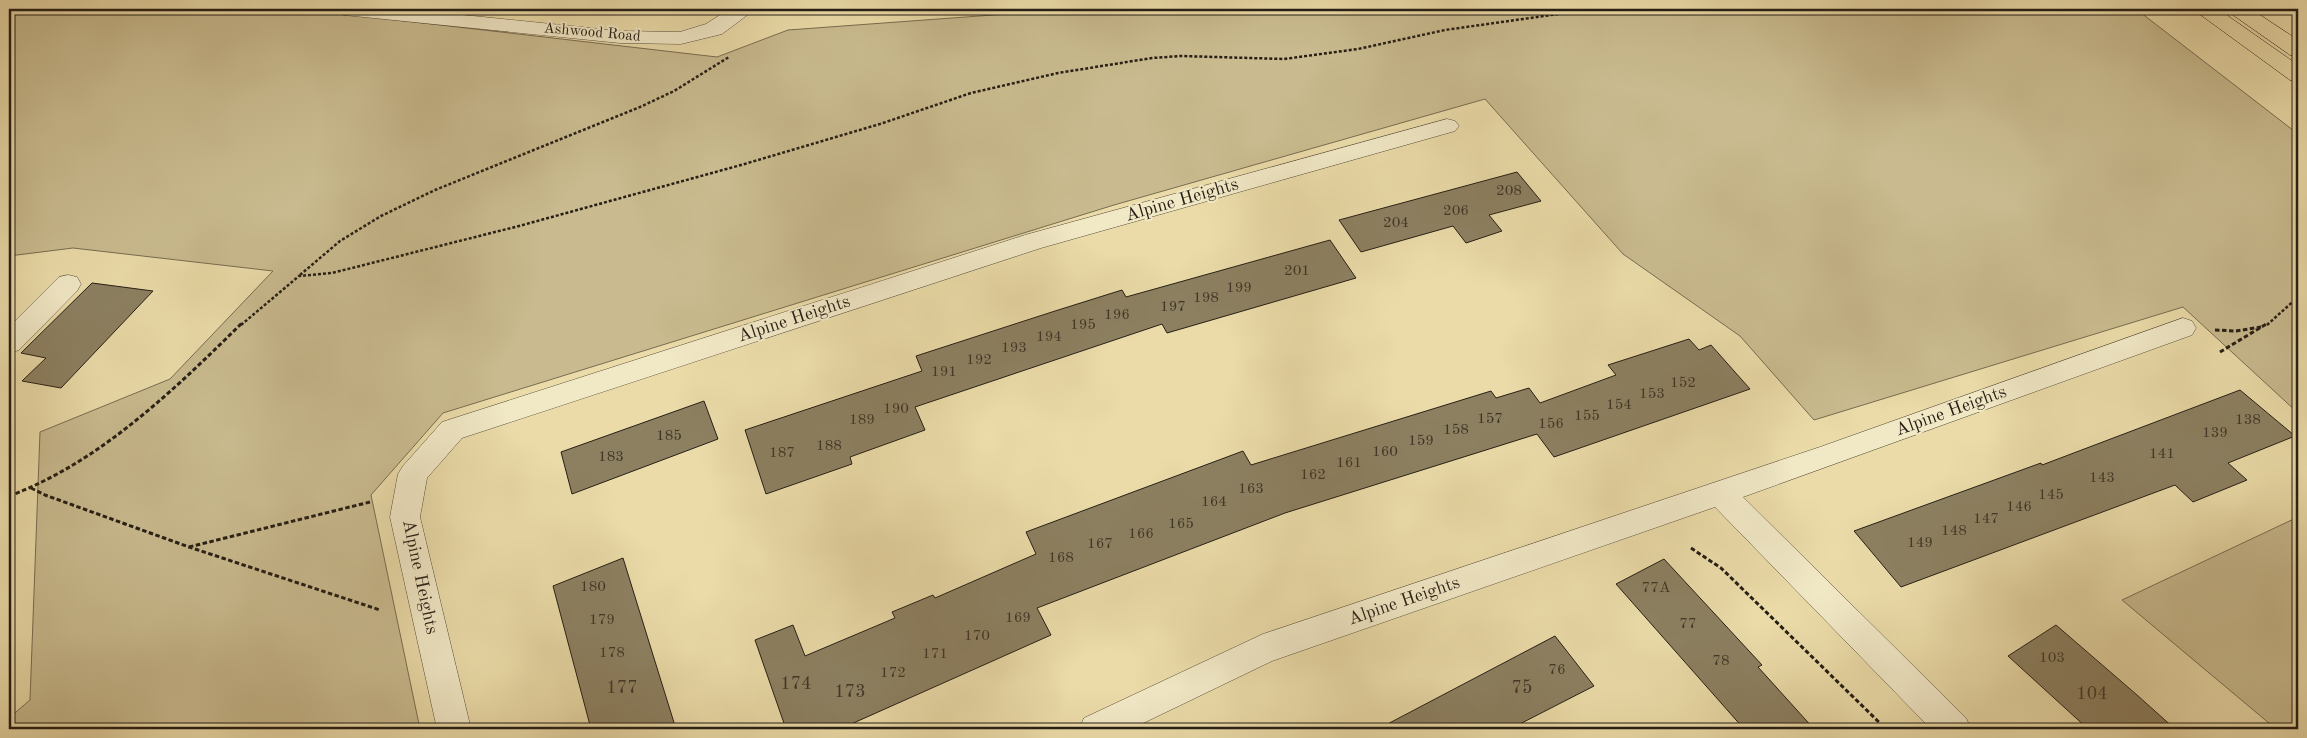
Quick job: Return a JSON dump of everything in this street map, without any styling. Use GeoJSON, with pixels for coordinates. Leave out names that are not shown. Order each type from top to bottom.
{"type":"FeatureCollection","features":[{"type":"Feature","properties":{"kind":"main road"},"geometry":{"type":"LineString","coordinates":[[2205,9],[2298,75]]}},
{"type":"Feature","properties":{"kind":"main road"},"geometry":{"type":"LineString","coordinates":[[2237,9],[2298,50]]}},
{"type":"Feature","properties":{"kind":"street","name":"Ashwood Road"},"geometry":{"type":"LineString","coordinates":[[344,9],[620,37],[680,38],[714,29],[743,9]]}},
{"type":"Feature","properties":{"kind":"street","name":"Alpine Heights"},"geometry":{"type":"LineString","coordinates":[[454,729],[405,517],[412,474],[452,430],[1034,241],[1447,126]]}},
{"type":"Feature","properties":{"kind":"street"},"geometry":{"type":"LineString","coordinates":[[9,343],[68,284]]}},
{"type":"Feature","properties":{"kind":"street","name":"Alpine Heights"},"geometry":{"type":"LineString","coordinates":[[1096,729],[1263,649],[1830,455],[2183,328]]}},
{"type":"Feature","properties":{"kind":"street"},"geometry":{"type":"LineString","coordinates":[[1720,493],[1954,729]]}},
{"type":"Feature","properties":{"kind":"path"},"geometry":{"type":"LineString","coordinates":[[300,276],[332,273],[519,226],[741,165],[880,124],[971,94],[1058,73],[1172,56],[1284,59],[1319,56],[1445,30],[1594,9]]}},
{"type":"Feature","properties":{"kind":"path"},"geometry":{"type":"LineString","coordinates":[[9,496],[31,488],[94,451],[144,415],[188,377],[248,318],[340,241],[382,216],[435,190],[674,91],[732,55]]}},
{"type":"Feature","properties":{"kind":"path"},"geometry":{"type":"LineString","coordinates":[[2220,352],[2264,327],[2298,297]]}},
{"type":"Feature","properties":{"kind":"path"},"geometry":{"type":"LineString","coordinates":[[2183,328],[2236,331],[2264,327]]}},
{"type":"Feature","properties":{"kind":"path"},"geometry":{"type":"LineString","coordinates":[[31,488],[45,495],[189,547],[380,610]]}},
{"type":"Feature","properties":{"kind":"path"},"geometry":{"type":"LineString","coordinates":[[189,547],[370,502]]}},
{"type":"Feature","properties":{"kind":"path"},"geometry":{"type":"LineString","coordinates":[[1691,548],[1721,568],[1886,729]]}},
{"type":"Feature","properties":{"kind":"shaded area"},"geometry":{"type":"Polygon","coordinates":[[[9,9],[302,9],[717,57],[788,30],[1075,9],[2136,9],[2298,134],[2298,413],[2183,307],[1814,420],[1740,336],[1623,254],[1485,99],[1114,205],[443,413],[371,495],[420,729],[9,729],[9,718],[30,700],[40,432],[170,379],[273,271],[73,248],[9,256],[9,9]]]}},
{"type":"Feature","properties":{"kind":"shaded area"},"geometry":{"type":"Polygon","coordinates":[[[2298,517],[2298,729],[2276,729],[2122,600],[2298,517]]]}},
{"type":"Feature","properties":{"kind":"building"},"geometry":{"type":"Polygon","coordinates":[[[1517,172],[1541,201],[1489,215],[1502,231],[1466,243],[1453,226],[1361,252],[1339,220],[1517,172]]]}},
{"type":"Feature","properties":{"kind":"building"},"geometry":{"type":"Polygon","coordinates":[[[1330,240],[1356,278],[1167,333],[1162,324],[915,407],[925,430],[850,457],[852,464],[766,494],[745,430],[922,371],[916,356],[1122,290],[1126,297],[1330,240]]]}},
{"type":"Feature","properties":{"kind":"building"},"geometry":{"type":"Polygon","coordinates":[[[92,283],[153,291],[61,388],[22,381],[46,358],[21,353],[92,283]]]}},
{"type":"Feature","properties":{"kind":"building"},"geometry":{"type":"Polygon","coordinates":[[[1689,339],[1699,350],[1711,345],[1750,389],[1554,457],[1537,434],[1285,513],[1037,608],[1051,635],[840,729],[786,729],[755,640],[793,625],[805,656],[895,618],[892,612],[933,595],[935,598],[1036,554],[1026,532],[1243,451],[1251,465],[1491,391],[1496,398],[1529,388],[1540,403],[1616,375],[1608,365],[1689,339]]]}},
{"type":"Feature","properties":{"kind":"building"},"geometry":{"type":"Polygon","coordinates":[[[2240,390],[2295,436],[2228,463],[2247,480],[2193,502],[2175,485],[1901,587],[1854,531],[2041,463],[2042,465],[2240,390]]]}},
{"type":"Feature","properties":{"kind":"building"},"geometry":{"type":"Polygon","coordinates":[[[704,401],[718,439],[572,494],[561,452],[704,401]]]}},
{"type":"Feature","properties":{"kind":"building"},"geometry":{"type":"Polygon","coordinates":[[[623,558],[676,729],[591,729],[553,586],[623,558]]]}},
{"type":"Feature","properties":{"kind":"building"},"geometry":{"type":"Polygon","coordinates":[[[1664,559],[1762,665],[1758,667],[1814,729],[1744,729],[1616,584],[1664,559]]]}},
{"type":"Feature","properties":{"kind":"building"},"geometry":{"type":"Polygon","coordinates":[[[2056,625],[2175,729],[2088,729],[2008,656],[2056,625]]]}},
{"type":"Feature","properties":{"kind":"building"},"geometry":{"type":"Polygon","coordinates":[[[1555,636],[1594,686],[1510,729],[1378,729],[1555,636]]]}}]}
